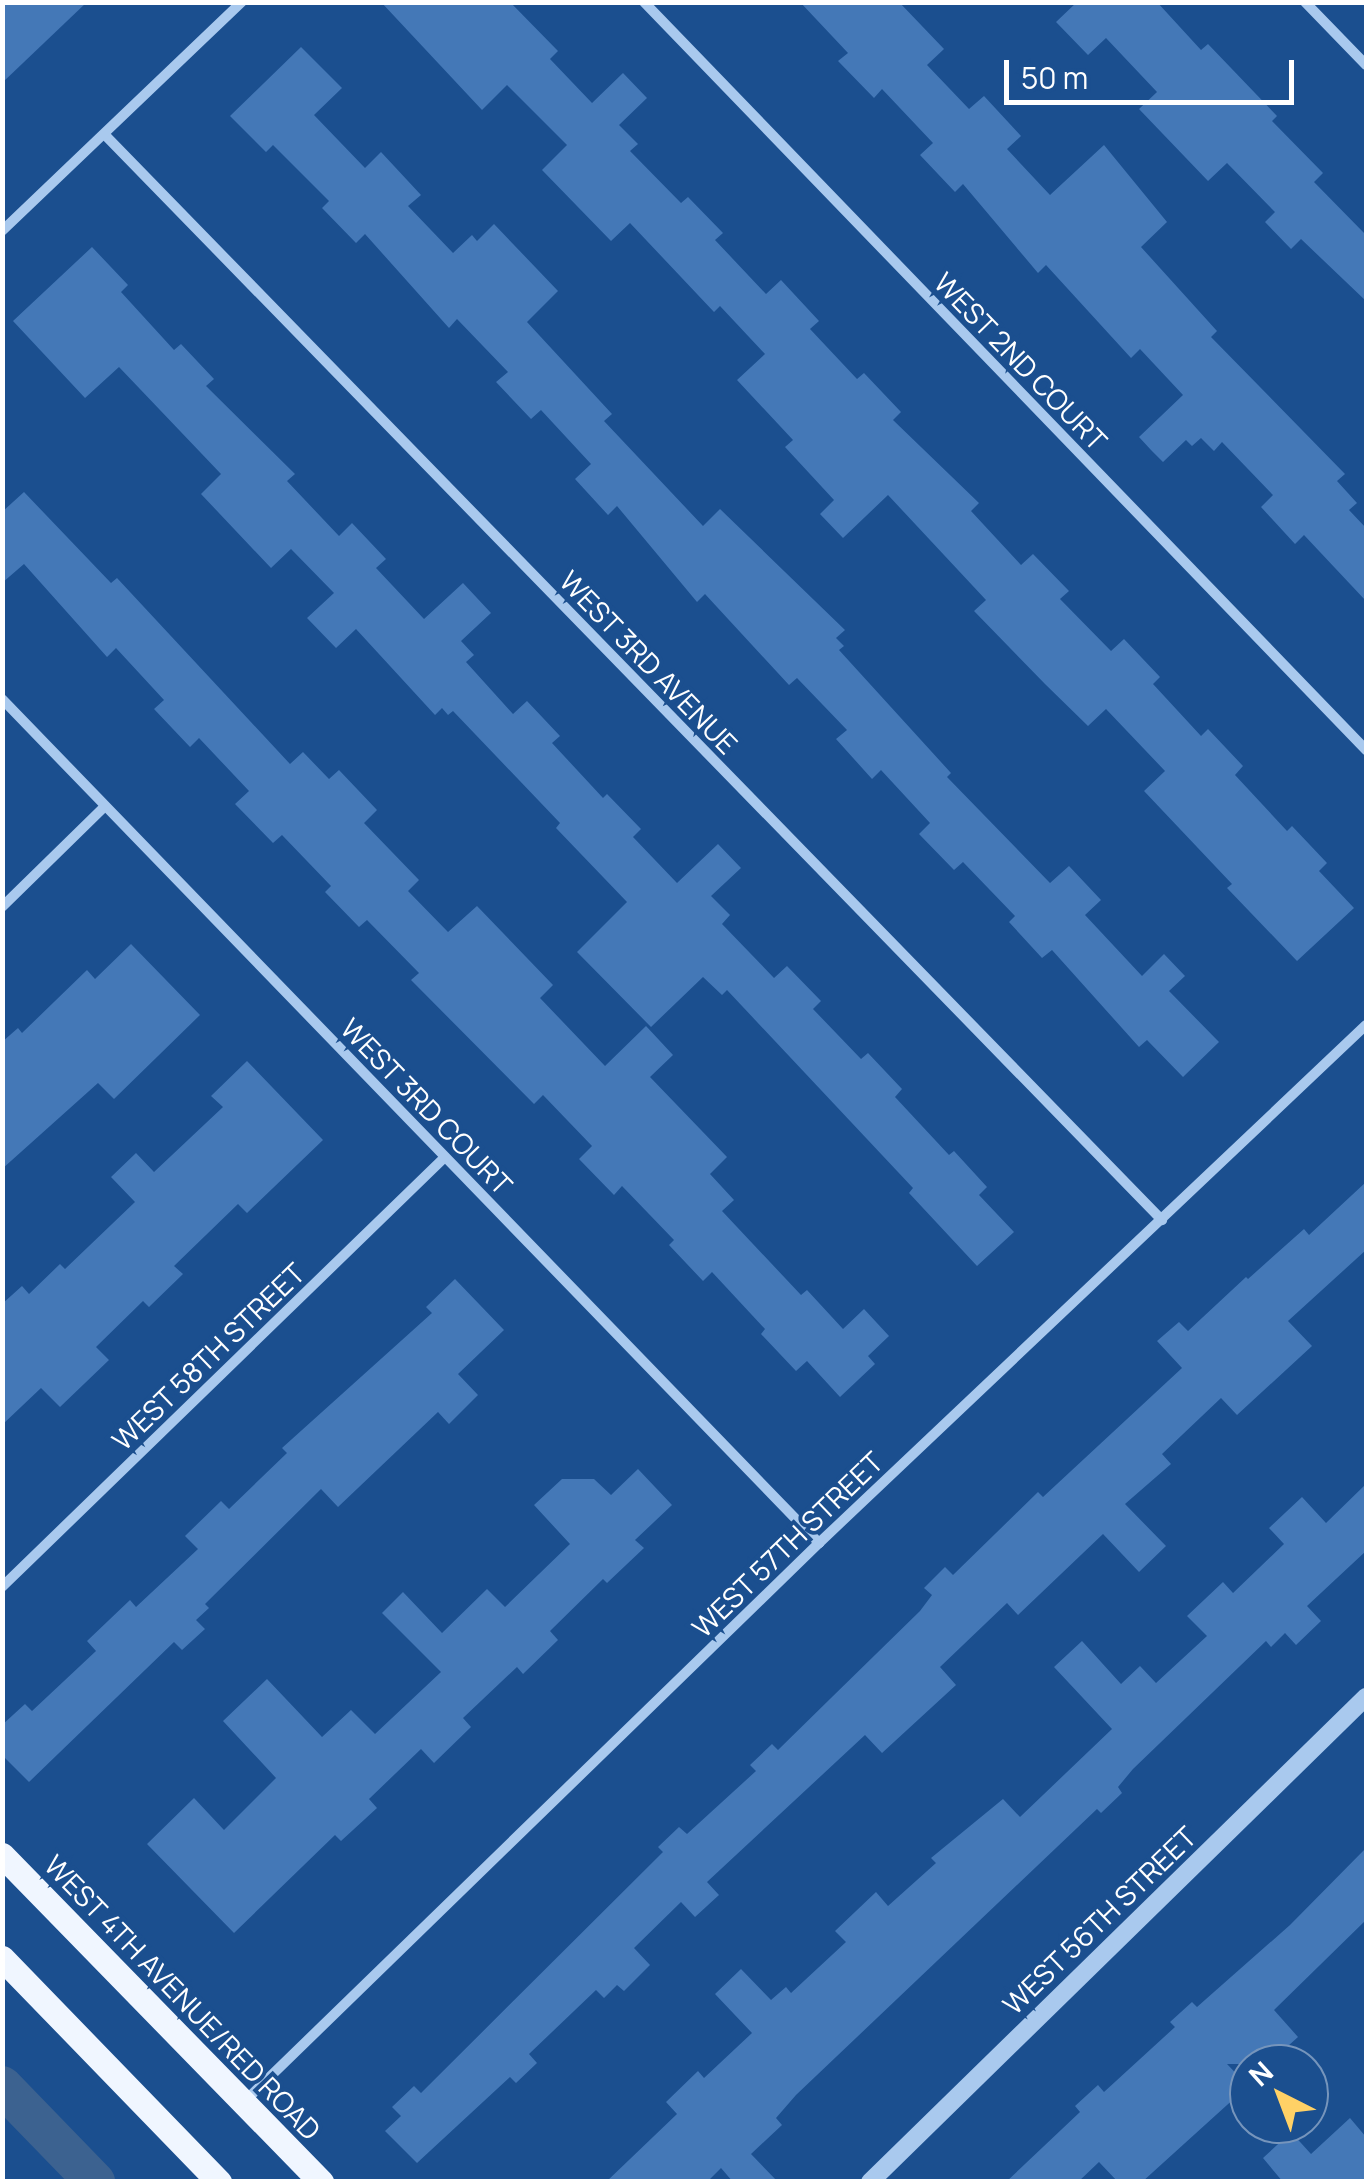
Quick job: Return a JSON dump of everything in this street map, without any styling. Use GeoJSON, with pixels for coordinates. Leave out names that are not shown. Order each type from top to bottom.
{"type":"FeatureCollection","features":[{"type":"Feature","properties":{"kind":"main road","name":"WEST 4TH AVENUE/RED ROAD"},"geometry":{"type":"LineString","coordinates":[[2,1855],[321,2182]]}},
{"type":"Feature","properties":{"kind":"main road"},"geometry":{"type":"LineString","coordinates":[[2,1958],[219,2182]]}},
{"type":"Feature","properties":{"kind":"street"},"geometry":{"type":"LineString","coordinates":[[2,231],[242,2]]}},
{"type":"Feature","properties":{"kind":"street","name":"WEST 2ND COURT"},"geometry":{"type":"LineString","coordinates":[[644,2],[1366,750]]}},
{"type":"Feature","properties":{"kind":"street"},"geometry":{"type":"LineString","coordinates":[[1306,2],[1366,65]]}},
{"type":"Feature","properties":{"kind":"street","name":"WEST 3RD AVENUE"},"geometry":{"type":"LineString","coordinates":[[105,135],[1162,1220]]}},
{"type":"Feature","properties":{"kind":"street","name":"WEST 3RD COURT"},"geometry":{"type":"LineString","coordinates":[[2,700],[819,1544]]}},
{"type":"Feature","properties":{"kind":"street"},"geometry":{"type":"LineString","coordinates":[[2,907],[105,806]]}},
{"type":"Feature","properties":{"kind":"street","name":"WEST 57TH STREET"},"geometry":{"type":"LineString","coordinates":[[244,2102],[819,1544],[1366,1026]]}},
{"type":"Feature","properties":{"kind":"street","name":"WEST 58TH STREET"},"geometry":{"type":"LineString","coordinates":[[2,1587],[444,1157]]}},
{"type":"Feature","properties":{"kind":"street","name":"WEST 56TH STREET"},"geometry":{"type":"LineString","coordinates":[[870,2182],[1366,1697]]}},
{"type":"Feature","properties":{"kind":"building"},"geometry":{"type":"Polygon","coordinates":[[[2,2],[87,2],[2,83],[2,2]]]}},
{"type":"Feature","properties":{"kind":"building"},"geometry":{"type":"Polygon","coordinates":[[[381,2],[510,2],[558,51],[550,59],[592,103],[623,73],[647,98],[619,125],[638,144],[630,151],[681,203],[688,197],[723,233],[715,240],[766,294],[781,280],[819,321],[810,329],[857,379],[864,373],[901,412],[893,420],[979,503],[971,511],[1021,565],[1033,554],[1069,591],[1060,599],[1111,651],[1124,639],[1160,677],[1153,684],[1201,736],[1208,729],[1243,766],[1235,775],[1287,831],[1292,826],[1327,863],[1319,871],[1354,908],[1297,961],[1227,888],[1232,884],[1144,791],[1165,771],[1106,709],[1088,726],[1045,684],[974,611],[986,600],[888,495],[843,538],[820,514],[834,500],[785,447],[793,440],[737,380],[765,354],[720,306],[714,312],[630,223],[611,241],[542,170],[567,145],[507,85],[482,110],[381,2]]]}},
{"type":"Feature","properties":{"kind":"building"},"geometry":{"type":"Polygon","coordinates":[[[800,2],[899,2],[944,49],[927,65],[969,109],[984,96],[1021,136],[1007,149],[1050,195],[1104,145],[1167,222],[1141,247],[1217,331],[1211,337],[1345,474],[1337,481],[1357,503],[1349,510],[1366,528],[1366,601],[1304,535],[1295,544],[1261,507],[1273,495],[1222,442],[1214,451],[1201,438],[1192,446],[1186,440],[1163,462],[1151,450],[1139,437],[1183,395],[1140,349],[1131,358],[1046,265],[1038,273],[963,184],[955,192],[920,155],[933,143],[882,89],[874,98],[838,61],[848,53],[800,2]]]}},
{"type":"Feature","properties":{"kind":"building"},"geometry":{"type":"Polygon","coordinates":[[[1077,2],[1157,2],[1201,50],[1208,44],[1277,116],[1272,121],[1323,173],[1314,182],[1366,235],[1366,301],[1301,239],[1291,249],[1265,222],[1275,212],[1227,163],[1208,181],[1139,109],[1157,92],[1106,38],[1088,55],[1056,22],[1077,2]]]}},
{"type":"Feature","properties":{"kind":"building"},"geometry":{"type":"Polygon","coordinates":[[[301,47],[342,88],[314,115],[365,168],[381,152],[421,195],[408,206],[453,253],[472,235],[477,241],[494,224],[558,291],[527,322],[612,414],[604,421],[703,526],[720,509],[845,630],[836,638],[844,646],[839,650],[951,773],[947,777],[1050,883],[1069,866],[1101,900],[1085,915],[1142,976],[1164,954],[1185,976],[1169,991],[1219,1042],[1183,1077],[1147,1040],[1139,1047],[1052,950],[1042,958],[1009,922],[1015,916],[963,862],[954,870],[919,834],[930,823],[881,770],[872,779],[836,739],[847,730],[797,678],[789,685],[705,594],[697,602],[617,506],[608,515],[575,479],[591,464],[541,410],[531,419],[496,382],[508,372],[457,319],[449,328],[365,234],[356,243],[322,208],[329,201],[273,145],[266,152],[230,116],[301,47]]]}},
{"type":"Feature","properties":{"kind":"building"},"geometry":{"type":"Polygon","coordinates":[[[92,247],[128,285],[121,292],[174,350],[181,344],[214,379],[206,386],[295,474],[287,481],[339,536],[352,523],[386,559],[376,568],[424,619],[463,583],[491,613],[461,641],[474,655],[466,662],[513,714],[527,701],[560,736],[552,743],[603,798],[607,794],[641,829],[633,837],[677,883],[718,844],[741,868],[711,896],[730,915],[722,924],[774,978],[787,966],[821,1001],[813,1009],[861,1059],[868,1053],[902,1089],[895,1097],[949,1155],[954,1151],[987,1187],[979,1195],[1014,1232],[977,1266],[909,1193],[913,1188],[727,990],[722,995],[703,977],[651,1027],[577,952],[627,902],[556,828],[560,823],[453,711],[448,715],[442,708],[435,715],[356,629],[336,648],[307,618],[334,593],[291,549],[271,568],[201,494],[221,474],[119,367],[85,398],[13,321],[92,247]]]}},
{"type":"Feature","properties":{"kind":"building"},"geometry":{"type":"Polygon","coordinates":[[[24,492],[111,583],[117,578],[290,764],[303,752],[329,779],[339,770],[377,810],[364,823],[419,880],[408,891],[448,932],[477,906],[553,985],[540,998],[605,1066],[646,1026],[673,1055],[650,1077],[727,1157],[710,1174],[734,1200],[722,1211],[801,1295],[807,1290],[843,1329],[864,1309],[889,1336],[868,1356],[875,1364],[840,1397],[807,1361],[796,1371],[761,1334],[765,1329],[712,1272],[703,1281],[669,1245],[674,1240],[622,1186],[614,1195],[579,1159],[592,1146],[543,1095],[534,1104],[411,980],[419,973],[367,920],[359,927],[325,892],[331,886],[282,835],[273,843],[235,804],[249,791],[199,738],[190,747],[154,709],[164,700],[116,648],[107,657],[24,564],[2,583],[2,512],[24,492]]]}},
{"type":"Feature","properties":{"kind":"building"},"geometry":{"type":"Polygon","coordinates":[[[131,944],[200,1015],[114,1099],[98,1083],[2,1169],[2,1042],[18,1028],[22,1033],[87,970],[95,979],[131,944]]]}},
{"type":"Feature","properties":{"kind":"building"},"geometry":{"type":"Polygon","coordinates":[[[247,1061],[323,1140],[247,1213],[238,1204],[174,1266],[183,1274],[149,1307],[143,1301],[96,1347],[109,1360],[60,1407],[41,1388],[2,1425],[2,1304],[22,1286],[29,1294],[60,1264],[65,1269],[135,1202],[111,1177],[136,1153],[154,1172],[223,1107],[211,1096],[247,1061]]]}},
{"type":"Feature","properties":{"kind":"building"},"geometry":{"type":"Polygon","coordinates":[[[1366,1182],[1366,1250],[1288,1321],[1312,1346],[1237,1415],[1221,1398],[1162,1454],[1171,1464],[1125,1504],[1166,1546],[1139,1572],[1103,1534],[1018,1615],[1007,1603],[940,1667],[956,1685],[882,1753],[865,1735],[707,1882],[719,1895],[695,1917],[681,1902],[634,1948],[650,1965],[624,1991],[617,1985],[604,1998],[596,1990],[529,2054],[537,2063],[516,2083],[510,2077],[417,2163],[385,2131],[401,2116],[392,2107],[414,2086],[421,2093],[663,1852],[658,1847],[679,1827],[687,1834],[756,1771],[750,1765],[772,1744],[778,1750],[920,1611],[932,1595],[924,1588],[945,1567],[953,1575],[1038,1492],[1043,1497],[1182,1368],[1157,1341],[1179,1322],[1188,1331],[1246,1277],[1304,1229],[1309,1235],[1366,1182]]]}},
{"type":"Feature","properties":{"kind":"building"},"geometry":{"type":"Polygon","coordinates":[[[455,1279],[504,1330],[458,1374],[478,1395],[449,1424],[438,1412],[338,1507],[321,1489],[205,1604],[209,1608],[196,1620],[205,1629],[182,1650],[174,1642],[29,1782],[2,1755],[2,1725],[25,1704],[32,1711],[96,1651],[87,1641],[130,1600],[136,1607],[198,1549],[185,1536],[221,1501],[229,1509],[287,1453],[282,1448],[432,1313],[426,1307],[455,1279]]]}},
{"type":"Feature","properties":{"kind":"building"},"geometry":{"type":"Polygon","coordinates":[[[638,1469],[672,1505],[635,1540],[644,1548],[607,1583],[603,1579],[550,1631],[558,1640],[523,1674],[517,1667],[463,1718],[471,1727],[434,1763],[421,1749],[369,1799],[377,1808],[341,1841],[335,1835],[234,1933],[147,1844],[194,1798],[224,1830],[276,1778],[223,1721],[267,1679],[322,1737],[351,1710],[375,1734],[441,1672],[382,1613],[403,1592],[442,1633],[487,1589],[505,1607],[570,1544],[534,1505],[562,1479],[594,1479],[611,1495],[638,1469]]]}},
{"type":"Feature","properties":{"kind":"building"},"geometry":{"type":"Polygon","coordinates":[[[1366,1484],[1366,1551],[1307,1606],[1321,1621],[1296,1645],[1285,1633],[1271,1647],[1266,1641],[1133,1769],[1118,1787],[1122,1793],[1101,1813],[1097,1809],[796,2095],[776,2118],[782,2125],[751,2154],[778,2182],[733,2182],[721,2168],[707,2182],[606,2182],[677,2114],[666,2102],[698,2071],[704,2078],[752,2033],[715,1994],[741,1969],[771,2000],[786,1987],[791,1993],[846,1942],[835,1931],[876,1892],[888,1906],[936,1863],[931,1858],[1003,1799],[1020,1817],[1112,1729],[1054,1667],[1082,1641],[1121,1684],[1140,1666],[1156,1683],[1207,1636],[1187,1616],[1223,1582],[1233,1593],[1284,1544],[1269,1528],[1302,1497],[1326,1523],[1366,1484]]]}},
{"type":"Feature","properties":{"kind":"building"},"geometry":{"type":"Polygon","coordinates":[[[1366,1848],[1366,1920],[1274,2010],[1298,2037],[1290,2044],[1229,2044],[1229,2103],[1142,2182],[1118,2182],[1099,2162],[1078,2182],[1006,2182],[1080,2112],[1075,2106],[1098,2085],[1104,2092],[1175,2027],[1170,2022],[1192,2002],[1197,2007],[1290,1925],[1366,1848]]]}},
{"type":"Feature","properties":{"kind":"building"},"geometry":{"type":"Polygon","coordinates":[[[1350,2118],[1366,2137],[1366,2182],[1283,2182],[1263,2158],[1278,2144],[1302,2144],[1311,2154],[1322,2144],[1329,2144],[1329,2137],[1350,2118]]]}},
{"type":"Feature","properties":{"kind":"waterway"},"geometry":{"type":"LineString","coordinates":[[2,2086],[95,2182]]}}]}
